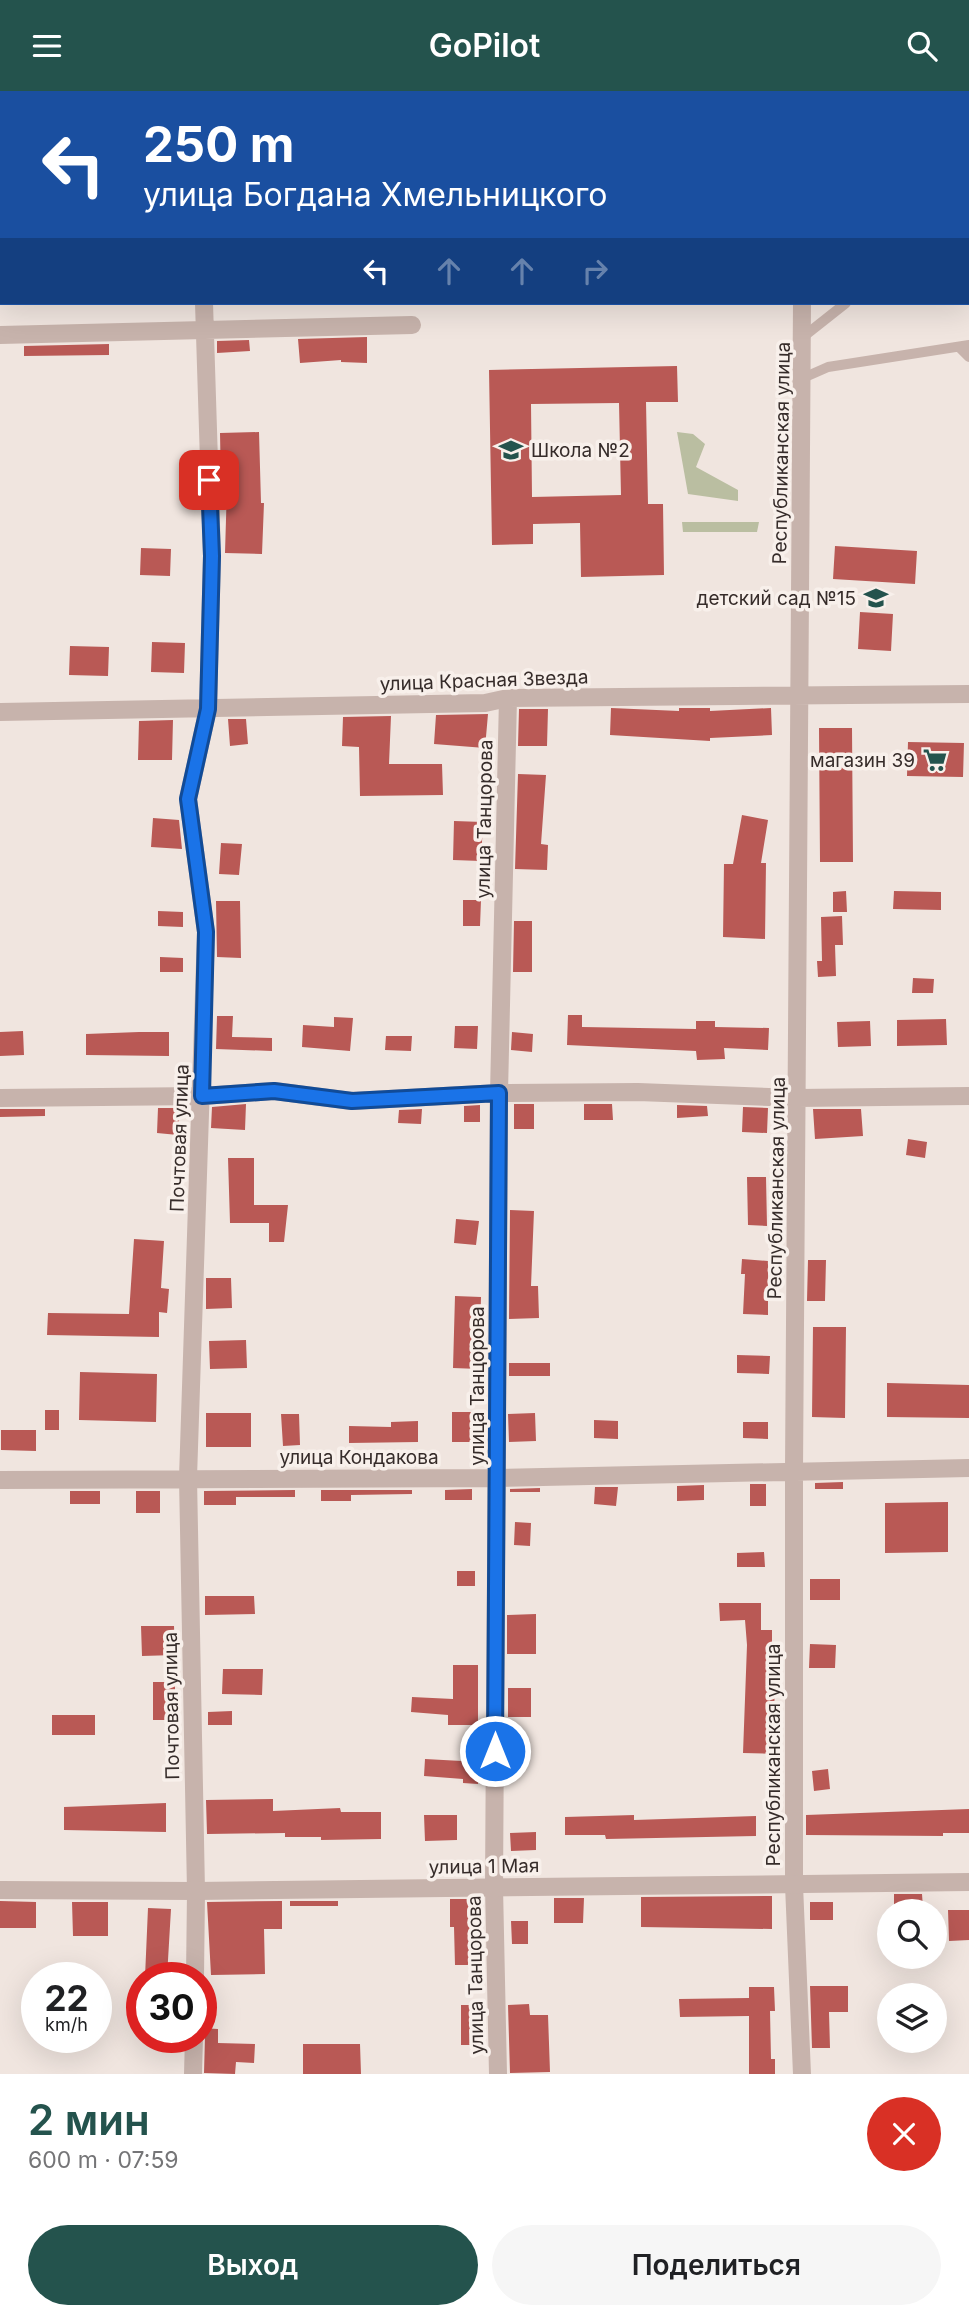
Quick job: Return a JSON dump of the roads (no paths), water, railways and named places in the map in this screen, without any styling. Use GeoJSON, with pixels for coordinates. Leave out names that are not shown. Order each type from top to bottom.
{"type":"FeatureCollection","features":[{"type":"Feature","properties":{"kind":"street","name":"Почтовая улица"},"geometry":{"type":"LineString","coordinates":[[195,1962],[188,1478],[206,932],[188,799],[208,709],[212,556],[202,328],[204,305]]}},
{"type":"Feature","properties":{"kind":"street","name":"Республиканская улица"},"geometry":{"type":"LineString","coordinates":[[802,305],[794,1470],[794,1885],[802,2074]]}},
{"type":"Feature","properties":{"kind":"street"},"geometry":{"type":"LineString","coordinates":[[0,335],[412,325]]}},
{"type":"Feature","properties":{"kind":"street","name":"улица Красная Звезда"},"geometry":{"type":"LineString","coordinates":[[0,712],[485,703],[508,698],[969,694]]}},
{"type":"Feature","properties":{"kind":"street","name":"улица Танцорова"},"geometry":{"type":"LineString","coordinates":[[498,2074],[494,1887],[499,1093],[508,698]]}},
{"type":"Feature","properties":{"kind":"street"},"geometry":{"type":"LineString","coordinates":[[0,1098],[202,1096],[274,1091],[352,1101],[499,1093],[638,1092],[798,1098],[969,1096]]}},
{"type":"Feature","properties":{"kind":"street","name":"улица Кондакова"},"geometry":{"type":"LineString","coordinates":[[0,1480],[498,1478],[969,1468]]}},
{"type":"Feature","properties":{"kind":"street","name":"улица 1 Мая"},"geometry":{"type":"LineString","coordinates":[[0,1889],[196,1891],[969,1882]]}},
{"type":"Feature","properties":{"kind":"street"},"geometry":{"type":"LineString","coordinates":[[193,2074],[194,2053]]}},
{"type":"Feature","properties":{"kind":"lane"},"geometry":{"type":"LineString","coordinates":[[803,337],[843,305]]}},
{"type":"Feature","properties":{"kind":"lane"},"geometry":{"type":"LineString","coordinates":[[803,378],[828,367],[964,346],[969,357]]}},
{"type":"Feature","properties":{"kind":"place","name":"Школа №2"},"geometry":{"type":"Point","coordinates":[511,450]}},
{"type":"Feature","properties":{"kind":"place","name":"детский сад №15"},"geometry":{"type":"Point","coordinates":[876,598]}},
{"type":"Feature","properties":{"kind":"place","name":"магазин 39"},"geometry":{"type":"Point","coordinates":[935,760]}}]}
